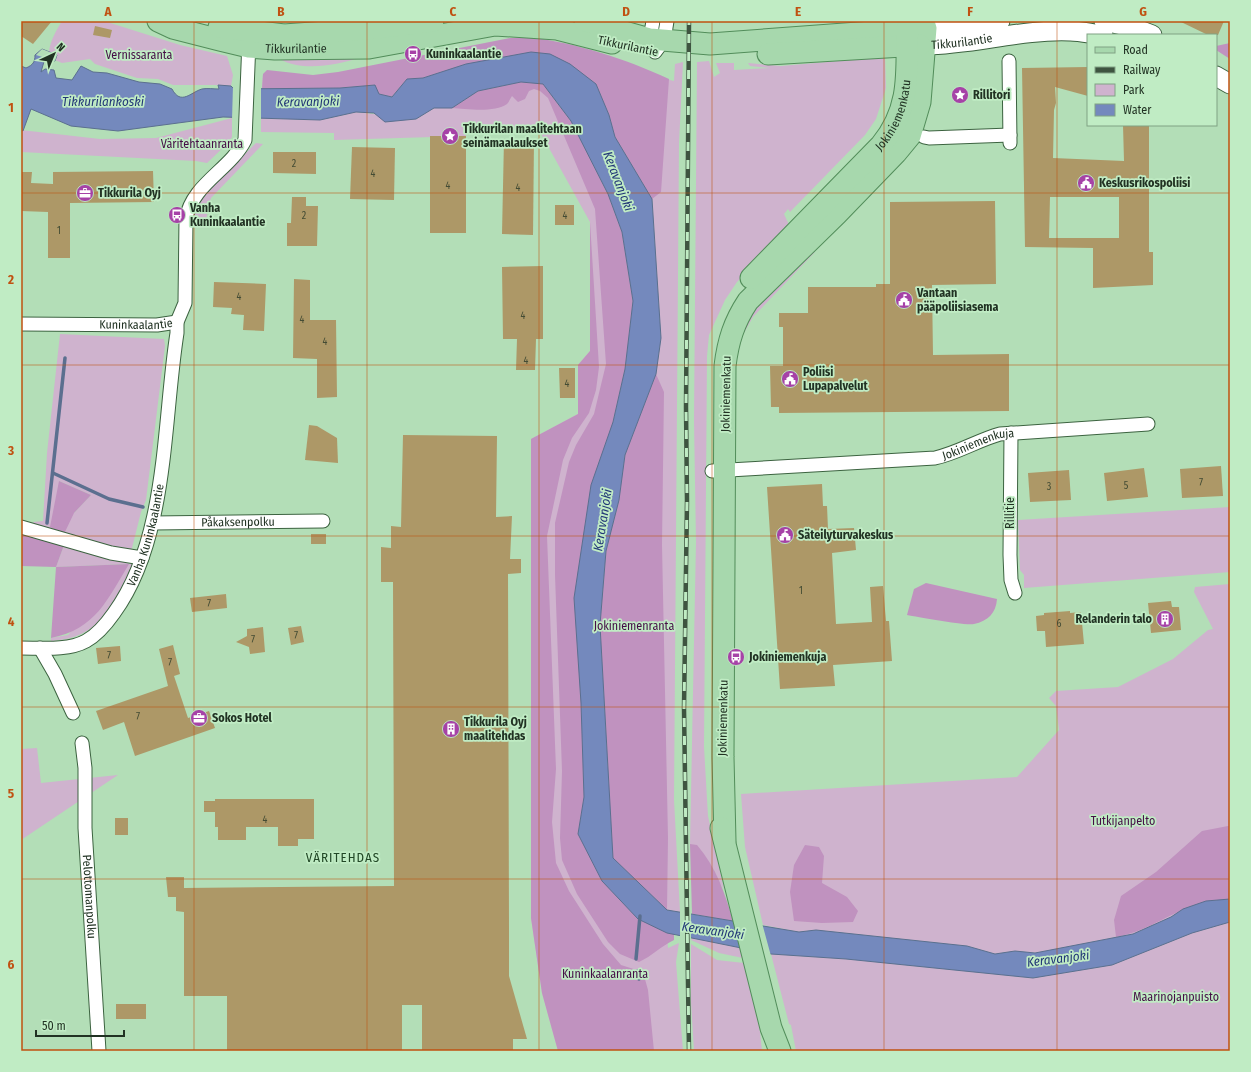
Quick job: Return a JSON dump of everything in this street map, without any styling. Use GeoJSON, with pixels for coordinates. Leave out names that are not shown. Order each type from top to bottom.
{"type":"FeatureCollection","features":[{"type":"Feature","properties":{"kind":"main road","name":"Tikkurilantie"},"geometry":{"type":"LineString","coordinates":[[158,21],[173,28],[284,35],[368,29],[433,21]]}},
{"type":"Feature","properties":{"kind":"main road","name":"Tikkurilantie"},"geometry":{"type":"LineString","coordinates":[[189,21],[249,33],[275,49],[369,48],[495,25],[658,35]]}},
{"type":"Feature","properties":{"kind":"main road","name":"Tikkurilantie"},"geometry":{"type":"LineString","coordinates":[[585,21],[710,44],[916,31],[1000,21]]}},
{"type":"Feature","properties":{"kind":"main road"},"geometry":{"type":"LineString","coordinates":[[1104,21],[1131,27],[1149,34]]}},
{"type":"Feature","properties":{"kind":"main road","name":"Tikkurilantie"},"geometry":{"type":"LineString","coordinates":[[916,31],[949,45],[1025,34],[1069,31],[1094,34]]}},
{"type":"Feature","properties":{"kind":"main road","name":"Jokiniemenkatu"},"geometry":{"type":"LineString","coordinates":[[780,1051],[771,1028],[725,840],[718,470],[725,366],[731,333],[739,315],[758,291],[837,214],[906,141],[913,129],[920,102],[916,31]]}},
{"type":"Feature","properties":{"kind":"main road"},"geometry":{"type":"LineString","coordinates":[[1217,77],[1230,84]]}},
{"type":"Feature","properties":{"kind":"main road","name":"Jokiniemenkatu"},"geometry":{"type":"LineString","coordinates":[[770,1051],[771,1028]]}},
{"type":"Feature","properties":{"kind":"street","name":"Kuninkaalantie"},"geometry":{"type":"LineString","coordinates":[[21,324],[157,325],[177,322],[185,303],[186,218],[188,208],[193,198],[242,146],[245,140],[249,33]]}},
{"type":"Feature","properties":{"kind":"street"},"geometry":{"type":"LineString","coordinates":[[924,137],[1010,139],[1009,61]]}},
{"type":"Feature","properties":{"kind":"street","name":"Vanha Kuninkaalantie"},"geometry":{"type":"LineString","coordinates":[[21,648],[76,646],[88,640],[99,631],[121,604],[133,584],[153,523],[177,334],[177,322]]}},
{"type":"Feature","properties":{"kind":"street","name":"Jokiniemenkuja"},"geometry":{"type":"LineString","coordinates":[[718,470],[935,458],[946,456],[987,437],[1011,433],[1148,424]]}},
{"type":"Feature","properties":{"kind":"street","name":"Rillitie"},"geometry":{"type":"LineString","coordinates":[[1011,433],[1010,555],[1011,580],[1015,592]]}},
{"type":"Feature","properties":{"kind":"street","name":"Påkaksenpolku"},"geometry":{"type":"LineString","coordinates":[[153,523],[323,521]]}},
{"type":"Feature","properties":{"kind":"street"},"geometry":{"type":"LineString","coordinates":[[21,527],[111,553],[142,558]]}},
{"type":"Feature","properties":{"kind":"street"},"geometry":{"type":"LineString","coordinates":[[40,648],[55,674],[73,713]]}},
{"type":"Feature","properties":{"kind":"street","name":"Pelottomanpolku"},"geometry":{"type":"LineString","coordinates":[[82,743],[85,768],[86,835],[99,1051]]}},
{"type":"Feature","properties":{"kind":"green space","name":"Vernissaranta"},"geometry":{"type":"Polygon","coordinates":[[[62,21],[104,21],[180,45],[227,56],[233,75],[231,86],[173,85],[158,79],[137,78],[95,64],[90,59],[62,63],[55,60],[57,55],[49,52],[52,40],[62,21]]]}},
{"type":"Feature","properties":{"kind":"green space"},"geometry":{"type":"Polygon","coordinates":[[[529,37],[565,43],[600,53],[636,65],[669,79],[661,192],[652,199],[615,137],[609,115],[596,84],[466,64],[423,78],[407,79],[392,97],[379,94],[374,85],[340,88],[262,89],[263,74],[267,70],[313,75],[338,72],[510,38],[529,37]]]}},
{"type":"Feature","properties":{"kind":"green space","name":"Jokiniemenranta"},"geometry":{"type":"Polygon","coordinates":[[[502,41],[674,81],[675,64],[683,62],[679,143],[674,800],[680,912],[667,910],[613,858],[600,625],[625,455],[656,374],[661,338],[652,199],[615,137],[609,115],[466,64],[379,94],[374,85],[340,88],[262,89],[263,74],[268,71],[316,78],[502,41]]]}},
{"type":"Feature","properties":{"kind":"green space"},"geometry":{"type":"Polygon","coordinates":[[[1230,43],[1230,59],[1217,51],[1217,46],[1230,43]]]}},
{"type":"Feature","properties":{"kind":"green space"},"geometry":{"type":"Polygon","coordinates":[[[885,57],[886,88],[876,119],[865,135],[790,212],[788,209],[784,214],[790,227],[737,282],[725,300],[709,335],[707,356],[704,747],[708,816],[724,889],[718,881],[714,870],[690,844],[696,542],[694,421],[697,62],[709,61],[714,77],[720,73],[716,63],[734,63],[734,70],[770,68],[750,66],[748,63],[781,66],[885,57]]]}},
{"type":"Feature","properties":{"kind":"green space"},"geometry":{"type":"Polygon","coordinates":[[[360,58],[320,66],[299,65],[279,59],[360,58]]]}},
{"type":"Feature","properties":{"kind":"green space"},"geometry":{"type":"Polygon","coordinates":[[[521,82],[543,84],[571,121],[608,194],[622,232],[633,301],[625,369],[613,422],[581,703],[584,797],[578,834],[602,881],[638,919],[674,934],[674,940],[639,962],[620,954],[608,942],[577,894],[562,860],[560,838],[562,771],[555,575],[555,523],[569,462],[576,445],[594,414],[606,364],[595,209],[548,98],[540,91],[534,89],[529,91],[525,99],[518,102],[512,96],[507,104],[495,109],[480,110],[452,108],[478,91],[521,82]]]}},
{"type":"Feature","properties":{"kind":"green space","name":"Kuninkaalanranta"},"geometry":{"type":"Polygon","coordinates":[[[543,84],[622,232],[581,703],[667,933],[668,948],[679,943],[676,962],[683,1051],[558,1051],[542,993],[531,918],[531,439],[578,414],[578,365],[590,351],[590,222],[539,130],[466,129],[466,136],[334,140],[334,133],[261,132],[261,118],[320,120],[356,112],[416,119],[434,108],[452,108],[543,84]]]}},
{"type":"Feature","properties":{"kind":"green space","name":"Väritehtaanranta"},"geometry":{"type":"Polygon","coordinates":[[[232,118],[232,137],[228,143],[207,163],[196,161],[21,152],[21,130],[100,139],[156,138],[232,118]]]}},
{"type":"Feature","properties":{"kind":"green space"},"geometry":{"type":"Polygon","coordinates":[[[256,143],[263,144],[211,198],[205,228],[193,227],[194,211],[199,199],[256,143]]]}},
{"type":"Feature","properties":{"kind":"green space"},"geometry":{"type":"Polygon","coordinates":[[[590,222],[599,367],[596,390],[589,413],[572,438],[563,460],[547,536],[556,769],[552,822],[556,863],[569,891],[603,944],[621,965],[643,972],[648,990],[654,1051],[558,1051],[542,993],[531,918],[531,439],[578,414],[578,365],[590,351],[590,222]]]}},
{"type":"Feature","properties":{"kind":"green space"},"geometry":{"type":"Polygon","coordinates":[[[811,248],[815,251],[814,253],[753,317],[740,340],[744,320],[811,248]]]}},
{"type":"Feature","properties":{"kind":"green space"},"geometry":{"type":"Polygon","coordinates":[[[60,334],[164,339],[165,346],[146,500],[141,512],[131,552],[37,527],[33,522],[43,521],[47,453],[60,334]],[[59,481],[74,513],[91,495],[59,481]]]}},
{"type":"Feature","properties":{"kind":"green space"},"geometry":{"type":"Polygon","coordinates":[[[656,374],[664,392],[662,545],[668,838],[667,910],[613,858],[600,625],[606,551],[619,500],[625,455],[656,374]]]}},
{"type":"Feature","properties":{"kind":"green space"},"geometry":{"type":"Polygon","coordinates":[[[59,481],[91,495],[74,513],[64,534],[50,527],[59,481]]]}},
{"type":"Feature","properties":{"kind":"green space"},"geometry":{"type":"Polygon","coordinates":[[[1230,507],[1230,572],[1024,588],[1024,575],[1020,570],[1018,520],[1230,507]]]}},
{"type":"Feature","properties":{"kind":"green space"},"geometry":{"type":"Polygon","coordinates":[[[21,532],[64,545],[56,567],[21,566],[21,532]]]}},
{"type":"Feature","properties":{"kind":"green space"},"geometry":{"type":"Polygon","coordinates":[[[64,545],[124,560],[129,564],[136,564],[113,605],[95,626],[83,633],[68,638],[51,641],[51,638],[68,635],[128,564],[56,567],[64,545]]]}},
{"type":"Feature","properties":{"kind":"green space"},"geometry":{"type":"Polygon","coordinates":[[[129,564],[107,601],[90,620],[79,628],[66,634],[51,638],[56,567],[129,564]]]}},
{"type":"Feature","properties":{"kind":"green space"},"geometry":{"type":"Polygon","coordinates":[[[926,583],[997,599],[995,608],[990,616],[979,623],[974,624],[952,623],[907,615],[914,589],[926,583]]]}},
{"type":"Feature","properties":{"kind":"green space","name":"Tutkijanpelto"},"geometry":{"type":"Polygon","coordinates":[[[1230,584],[1230,899],[1206,901],[1183,909],[1171,917],[1133,934],[1035,953],[1015,951],[995,954],[967,946],[816,930],[799,932],[763,925],[745,847],[741,794],[1017,777],[1059,730],[1056,706],[1049,698],[1056,691],[1118,687],[1173,659],[1208,630],[1213,629],[1194,592],[1195,587],[1230,584]]]}},
{"type":"Feature","properties":{"kind":"green space"},"geometry":{"type":"Polygon","coordinates":[[[37,748],[41,783],[118,775],[21,840],[21,749],[37,748]]]}},
{"type":"Feature","properties":{"kind":"green space"},"geometry":{"type":"Polygon","coordinates":[[[1230,826],[1230,899],[1208,901],[1193,906],[1140,930],[1116,937],[1114,920],[1121,896],[1156,872],[1202,831],[1230,826]]]}},
{"type":"Feature","properties":{"kind":"green space"},"geometry":{"type":"Polygon","coordinates":[[[690,844],[697,845],[710,862],[727,900],[733,921],[692,914],[690,844]]]}},
{"type":"Feature","properties":{"kind":"green space"},"geometry":{"type":"Polygon","coordinates":[[[805,845],[819,847],[824,856],[822,883],[847,897],[858,911],[853,922],[822,923],[794,921],[790,892],[794,865],[805,845]]]}},
{"type":"Feature","properties":{"kind":"green space","name":"Maarinojanpuisto"},"geometry":{"type":"Polygon","coordinates":[[[1230,922],[1230,1051],[796,1051],[791,1025],[789,1024],[771,954],[846,959],[1033,978],[1112,965],[1192,933],[1230,922]]]}},
{"type":"Feature","properties":{"kind":"green space"},"geometry":{"type":"Polygon","coordinates":[[[692,938],[741,948],[743,958],[719,953],[691,940],[692,938]]]}},
{"type":"Feature","properties":{"kind":"green space"},"geometry":{"type":"Polygon","coordinates":[[[691,944],[717,960],[744,963],[756,995],[762,1051],[694,1051],[691,1002],[691,944]]]}},
{"type":"Feature","properties":{"kind":"water"},"geometry":{"type":"Polygon","coordinates":[[[42,49],[57,55],[55,61],[45,58],[41,72],[45,69],[54,70],[56,78],[72,80],[81,66],[93,72],[107,73],[139,82],[160,84],[172,89],[179,97],[186,96],[202,89],[219,89],[218,85],[231,86],[234,89],[340,88],[375,85],[379,94],[392,97],[407,79],[423,78],[466,64],[531,52],[550,54],[570,64],[596,84],[609,115],[615,137],[652,199],[661,338],[656,374],[625,455],[619,500],[606,551],[600,625],[613,858],[667,910],[799,932],[816,930],[967,946],[995,954],[1015,951],[1035,953],[1133,934],[1171,917],[1183,909],[1206,901],[1230,899],[1230,922],[1192,933],[1112,965],[1033,978],[846,959],[771,954],[667,933],[638,919],[602,881],[578,834],[584,797],[581,703],[574,598],[591,485],[613,422],[625,369],[633,301],[622,232],[608,194],[571,121],[543,84],[521,82],[478,91],[452,108],[434,108],[416,119],[385,122],[374,113],[356,112],[320,120],[223,117],[118,131],[71,126],[31,109],[23,131],[21,130],[21,66],[26,68],[30,66],[34,61],[35,55],[42,49]]]}},
{"type":"Feature","properties":{"kind":"pier"},"geometry":{"type":"Polygon","coordinates":[[[42,49],[57,55],[55,61],[36,55],[42,49]]]}},
{"type":"Feature","properties":{"kind":"pier"},"geometry":{"type":"Polygon","coordinates":[[[233,85],[261,87],[261,120],[232,120],[233,85]]]}},
{"type":"Feature","properties":{"kind":"pier"},"geometry":{"type":"Polygon","coordinates":[[[680,910],[691,912],[691,940],[680,937],[680,910]]]}},
{"type":"Feature","properties":{"kind":"pier"},"geometry":{"type":"Polygon","coordinates":[[[733,919],[762,923],[771,956],[742,950],[733,919]]]}},
{"type":"Feature","properties":{"kind":"building"},"geometry":{"type":"Polygon","coordinates":[[[21,21],[52,21],[33,44],[21,36],[21,21]]]}},
{"type":"Feature","properties":{"kind":"building"},"geometry":{"type":"Polygon","coordinates":[[[1179,21],[1224,21],[1218,35],[1206,34],[1179,21]]]}},
{"type":"Feature","properties":{"kind":"building"},"geometry":{"type":"Polygon","coordinates":[[[95,26],[112,30],[110,38],[93,35],[95,26]]]}},
{"type":"Feature","properties":{"kind":"building","name":"Keskusrikospoliisi"},"geometry":{"type":"Polygon","coordinates":[[[1087,67],[1087,96],[1055,87],[1056,103],[1054,110],[1053,158],[1124,161],[1123,126],[1149,126],[1149,252],[1153,252],[1153,285],[1093,288],[1093,248],[1025,247],[1022,68],[1087,67]],[[1050,197],[1049,238],[1119,238],[1119,197],[1050,197]]]}},
{"type":"Feature","properties":{"kind":"building"},"geometry":{"type":"Polygon","coordinates":[[[430,136],[466,136],[466,233],[430,233],[430,136]]]}},
{"type":"Feature","properties":{"kind":"building"},"geometry":{"type":"Polygon","coordinates":[[[504,139],[534,139],[533,235],[502,234],[504,139]]]}},
{"type":"Feature","properties":{"kind":"building"},"geometry":{"type":"Polygon","coordinates":[[[352,147],[395,148],[394,200],[350,199],[352,147]]]}},
{"type":"Feature","properties":{"kind":"building"},"geometry":{"type":"Polygon","coordinates":[[[273,152],[316,152],[316,174],[273,173],[273,152]]]}},
{"type":"Feature","properties":{"kind":"building"},"geometry":{"type":"Polygon","coordinates":[[[153,171],[154,202],[70,203],[70,258],[48,258],[48,212],[21,211],[21,172],[32,172],[31,183],[53,184],[53,172],[153,171]]]}},
{"type":"Feature","properties":{"kind":"building"},"geometry":{"type":"Polygon","coordinates":[[[292,197],[306,197],[306,206],[318,206],[317,246],[287,246],[287,223],[291,223],[292,197]]]}},
{"type":"Feature","properties":{"kind":"building","name":"Vantaan pääpoliisiasema"},"geometry":{"type":"Polygon","coordinates":[[[995,201],[996,284],[932,285],[933,355],[1009,354],[1009,411],[779,413],[779,407],[771,407],[770,366],[783,366],[783,327],[779,327],[779,313],[808,313],[808,287],[876,287],[876,284],[890,284],[890,202],[995,201]]]}},
{"type":"Feature","properties":{"kind":"building"},"geometry":{"type":"Polygon","coordinates":[[[555,205],[574,205],[574,225],[555,225],[555,205]]]}},
{"type":"Feature","properties":{"kind":"building"},"geometry":{"type":"Polygon","coordinates":[[[543,266],[543,339],[536,339],[535,370],[516,370],[517,339],[503,339],[502,267],[543,266]]]}},
{"type":"Feature","properties":{"kind":"building"},"geometry":{"type":"Polygon","coordinates":[[[294,279],[310,280],[310,320],[336,320],[337,397],[317,398],[317,359],[293,358],[294,279]]]}},
{"type":"Feature","properties":{"kind":"building"},"geometry":{"type":"Polygon","coordinates":[[[214,282],[266,284],[264,331],[243,330],[244,315],[231,314],[232,308],[213,307],[214,282]]]}},
{"type":"Feature","properties":{"kind":"building"},"geometry":{"type":"Polygon","coordinates":[[[559,368],[575,368],[575,398],[560,398],[559,368]]]}},
{"type":"Feature","properties":{"kind":"building"},"geometry":{"type":"Polygon","coordinates":[[[309,425],[317,426],[337,438],[338,463],[305,460],[309,425]]]}},
{"type":"Feature","properties":{"kind":"building","name":"Tikkurila Oyj maalitehdas"},"geometry":{"type":"Polygon","coordinates":[[[403,435],[497,436],[496,517],[512,516],[510,559],[521,559],[521,573],[508,574],[509,976],[527,1039],[513,1039],[513,1051],[422,1051],[422,1005],[402,1005],[402,1051],[227,1051],[227,996],[184,996],[184,912],[176,911],[176,897],[168,897],[166,877],[184,877],[184,888],[394,886],[393,582],[381,582],[381,547],[391,548],[391,526],[401,527],[403,435]]]}},
{"type":"Feature","properties":{"kind":"building"},"geometry":{"type":"Polygon","coordinates":[[[1221,466],[1223,496],[1182,498],[1180,469],[1221,466]]]}},
{"type":"Feature","properties":{"kind":"building"},"geometry":{"type":"Polygon","coordinates":[[[1144,468],[1148,497],[1107,501],[1104,473],[1144,468]]]}},
{"type":"Feature","properties":{"kind":"building"},"geometry":{"type":"Polygon","coordinates":[[[1069,470],[1071,500],[1030,502],[1028,473],[1069,470]]]}},
{"type":"Feature","properties":{"kind":"building"},"geometry":{"type":"Polygon","coordinates":[[[822,484],[823,506],[827,506],[828,529],[854,528],[856,550],[832,553],[836,624],[872,622],[870,587],[883,586],[886,621],[889,621],[892,661],[833,665],[835,686],[780,689],[767,487],[822,484]]]}},
{"type":"Feature","properties":{"kind":"building"},"geometry":{"type":"Polygon","coordinates":[[[311,534],[326,534],[326,544],[311,544],[311,534]]]}},
{"type":"Feature","properties":{"kind":"building"},"geometry":{"type":"Polygon","coordinates":[[[226,594],[227,608],[192,612],[190,598],[226,594]]]}},
{"type":"Feature","properties":{"kind":"building","name":"Relanderin talo"},"geometry":{"type":"Polygon","coordinates":[[[1171,601],[1172,607],[1179,607],[1181,630],[1151,633],[1148,603],[1171,601]]]}},
{"type":"Feature","properties":{"kind":"building"},"geometry":{"type":"Polygon","coordinates":[[[1070,611],[1070,613],[1081,612],[1084,644],[1046,647],[1045,631],[1037,631],[1036,616],[1044,615],[1044,613],[1070,611]]]}},
{"type":"Feature","properties":{"kind":"building"},"geometry":{"type":"Polygon","coordinates":[[[301,626],[304,642],[291,645],[288,628],[301,626]]]}},
{"type":"Feature","properties":{"kind":"building"},"geometry":{"type":"Polygon","coordinates":[[[263,627],[265,652],[250,654],[249,647],[236,642],[247,636],[247,629],[263,627]]]}},
{"type":"Feature","properties":{"kind":"building"},"geometry":{"type":"Polygon","coordinates":[[[173,645],[180,674],[174,676],[188,718],[209,711],[215,728],[135,756],[124,722],[103,730],[96,711],[168,686],[159,649],[173,645]]]}},
{"type":"Feature","properties":{"kind":"building"},"geometry":{"type":"Polygon","coordinates":[[[120,646],[121,661],[98,664],[96,648],[120,646]]]}},
{"type":"Feature","properties":{"kind":"building"},"geometry":{"type":"Polygon","coordinates":[[[215,799],[314,799],[314,839],[298,839],[298,846],[278,846],[278,827],[246,827],[246,840],[218,840],[218,827],[215,827],[215,812],[204,812],[204,801],[215,801],[215,799]]]}},
{"type":"Feature","properties":{"kind":"building"},"geometry":{"type":"Polygon","coordinates":[[[115,818],[128,818],[128,835],[115,835],[115,818]]]}},
{"type":"Feature","properties":{"kind":"building"},"geometry":{"type":"Polygon","coordinates":[[[116,1004],[146,1004],[146,1019],[116,1019],[116,1004]]]}},
{"type":"Feature","properties":{"kind":"waterway"},"geometry":{"type":"LineString","coordinates":[[47,523],[65,358]]}},
{"type":"Feature","properties":{"kind":"waterway"},"geometry":{"type":"LineString","coordinates":[[53,473],[109,499],[143,507]]}},
{"type":"Feature","properties":{"kind":"waterway"},"geometry":{"type":"LineString","coordinates":[[636,959],[640,916]]}},
{"type":"Feature","properties":{"kind":"waterway"},"geometry":{"type":"LineString","coordinates":[[637,971],[639,979]]}},
{"type":"Feature","properties":{"kind":"railway"},"geometry":{"type":"LineString","coordinates":[[689,21],[686,407],[687,501],[684,708],[689,1051]]}},
{"type":"Feature","properties":{"kind":"place","name":"Kuninkaalantie"},"geometry":{"type":"Point","coordinates":[413,54]}},
{"type":"Feature","properties":{"kind":"place","name":"Rillitori"},"geometry":{"type":"Point","coordinates":[960,95]}},
{"type":"Feature","properties":{"kind":"place","name":"Tikkurilan maalitehtaan seinämaalaukset"},"geometry":{"type":"Point","coordinates":[450,136]}},
{"type":"Feature","properties":{"kind":"place","name":"Keskusrikospoliisi"},"geometry":{"type":"Point","coordinates":[1086,183]}},
{"type":"Feature","properties":{"kind":"place","name":"Tikkurila Oyj"},"geometry":{"type":"Point","coordinates":[85,193]}},
{"type":"Feature","properties":{"kind":"place","name":"Vanha Kuninkaalantie"},"geometry":{"type":"Point","coordinates":[177,215]}},
{"type":"Feature","properties":{"kind":"place","name":"Vantaan pääpoliisiasema"},"geometry":{"type":"Point","coordinates":[904,300]}},
{"type":"Feature","properties":{"kind":"place","name":"Poliisi Lupapalvelut"},"geometry":{"type":"Point","coordinates":[790,379]}},
{"type":"Feature","properties":{"kind":"place","name":"Säteilyturvakeskus"},"geometry":{"type":"Point","coordinates":[785,535]}},
{"type":"Feature","properties":{"kind":"place","name":"Relanderin talo"},"geometry":{"type":"Point","coordinates":[1165,619]}},
{"type":"Feature","properties":{"kind":"place","name":"Jokiniemenkuja"},"geometry":{"type":"Point","coordinates":[736,657]}},
{"type":"Feature","properties":{"kind":"place","name":"Sokos Hotel"},"geometry":{"type":"Point","coordinates":[199,718]}},
{"type":"Feature","properties":{"kind":"place","name":"Tikkurila Oyj maalitehdas"},"geometry":{"type":"Point","coordinates":[451,729]}},
{"type":"Feature","properties":{"kind":"district","name":"VÄRITEHDAS"},"geometry":{"type":"Point","coordinates":[343,857]}},
{"type":"Feature","properties":{"kind":"water label","name":"Tikkurilankoski"},"geometry":{"type":"Point","coordinates":[103,101]}},
{"type":"Feature","properties":{"kind":"water label","name":"Keravanjoki"},"geometry":{"type":"Point","coordinates":[308,101]}},
{"type":"Feature","properties":{"kind":"water label","name":"Keravanjoki"},"geometry":{"type":"Point","coordinates":[619,181]}},
{"type":"Feature","properties":{"kind":"water label","name":"Keravanjoki"},"geometry":{"type":"Point","coordinates":[602,520]}},
{"type":"Feature","properties":{"kind":"water label","name":"Keravanjoki"},"geometry":{"type":"Point","coordinates":[713,930]}},
{"type":"Feature","properties":{"kind":"water label","name":"Keravanjoki"},"geometry":{"type":"Point","coordinates":[1058,958]}}]}
